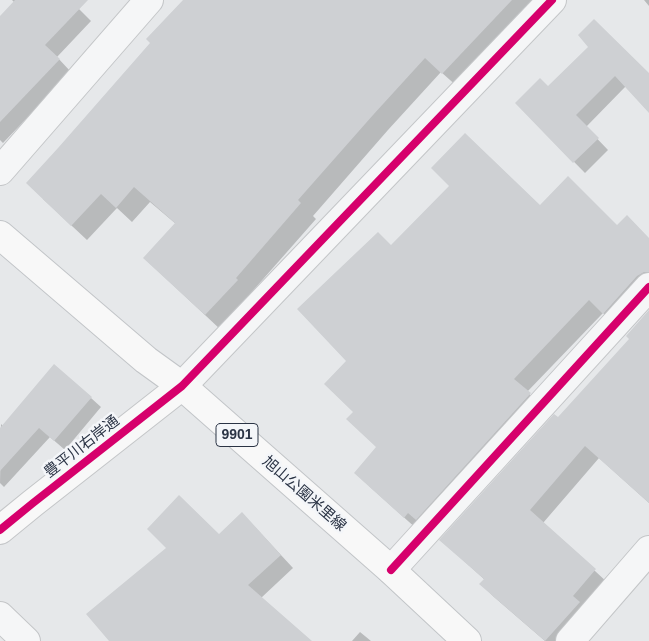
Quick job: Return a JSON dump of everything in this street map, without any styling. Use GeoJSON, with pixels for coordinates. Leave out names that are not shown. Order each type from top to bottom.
{"type":"FeatureCollection","features":[{"type":"Feature","properties":{"kind":"main road","name":"旭山公園米里線"},"geometry":{"type":"LineString","coordinates":[[0,235],[146,360],[182,386],[391,570],[468,641]]}},
{"type":"Feature","properties":{"kind":"main road","name":"豊平川右岸通"},"geometry":{"type":"LineString","coordinates":[[0,530],[182,386]]}},
{"type":"Feature","properties":{"kind":"street"},"geometry":{"type":"LineString","coordinates":[[0,172],[149,0]]}},
{"type":"Feature","properties":{"kind":"street"},"geometry":{"type":"LineString","coordinates":[[182,386],[552,0]]}},
{"type":"Feature","properties":{"kind":"street"},"geometry":{"type":"LineString","coordinates":[[391,570],[649,287]]}},
{"type":"Feature","properties":{"kind":"street"},"geometry":{"type":"LineString","coordinates":[[570,641],[649,550]]}},
{"type":"Feature","properties":{"kind":"street"},"geometry":{"type":"LineString","coordinates":[[0,616],[26,641]]}},
{"type":"Feature","properties":{"kind":"building"},"geometry":{"type":"Polygon","coordinates":[[[15,0],[88,0],[45,45],[60,59],[0,122],[0,16],[15,0]]]}},
{"type":"Feature","properties":{"kind":"building"},"geometry":{"type":"Polygon","coordinates":[[[183,0],[512,0],[442,74],[425,58],[298,200],[301,203],[236,278],[238,280],[205,315],[143,258],[175,223],[134,187],[116,208],[101,194],[71,226],[26,183],[150,43],[146,39],[183,0]]]}},
{"type":"Feature","properties":{"kind":"building"},"geometry":{"type":"Polygon","coordinates":[[[594,19],[649,73],[649,113],[615,76],[576,115],[599,138],[573,163],[515,103],[540,78],[548,86],[588,47],[578,35],[594,19]]]}},
{"type":"Feature","properties":{"kind":"building"},"geometry":{"type":"Polygon","coordinates":[[[465,133],[540,205],[568,176],[617,225],[627,215],[649,238],[649,272],[644,272],[637,276],[603,314],[589,300],[514,379],[531,393],[416,520],[408,513],[404,518],[354,473],[376,447],[346,419],[353,412],[324,384],[346,361],[297,309],[378,232],[391,245],[449,186],[431,168],[465,133]]]}},
{"type":"Feature","properties":{"kind":"building"},"geometry":{"type":"Polygon","coordinates":[[[649,310],[649,503],[585,446],[530,510],[596,569],[573,596],[580,602],[545,641],[479,584],[484,579],[439,540],[554,414],[558,417],[629,339],[626,336],[649,310]]]}},
{"type":"Feature","properties":{"kind":"building"},"geometry":{"type":"Polygon","coordinates":[[[54,364],[92,397],[54,441],[39,428],[0,471],[0,428],[54,364]]]}},
{"type":"Feature","properties":{"kind":"building"},"geometry":{"type":"Polygon","coordinates":[[[179,495],[219,534],[242,512],[281,555],[248,585],[312,641],[109,641],[86,614],[166,548],[147,529],[179,495]]]}},
{"type":"Feature","properties":{"kind":"cycle path"},"geometry":{"type":"LineString","coordinates":[[0,530],[182,386],[552,0]]}},
{"type":"Feature","properties":{"kind":"cycle path"},"geometry":{"type":"LineString","coordinates":[[391,570],[649,287]]}}]}
